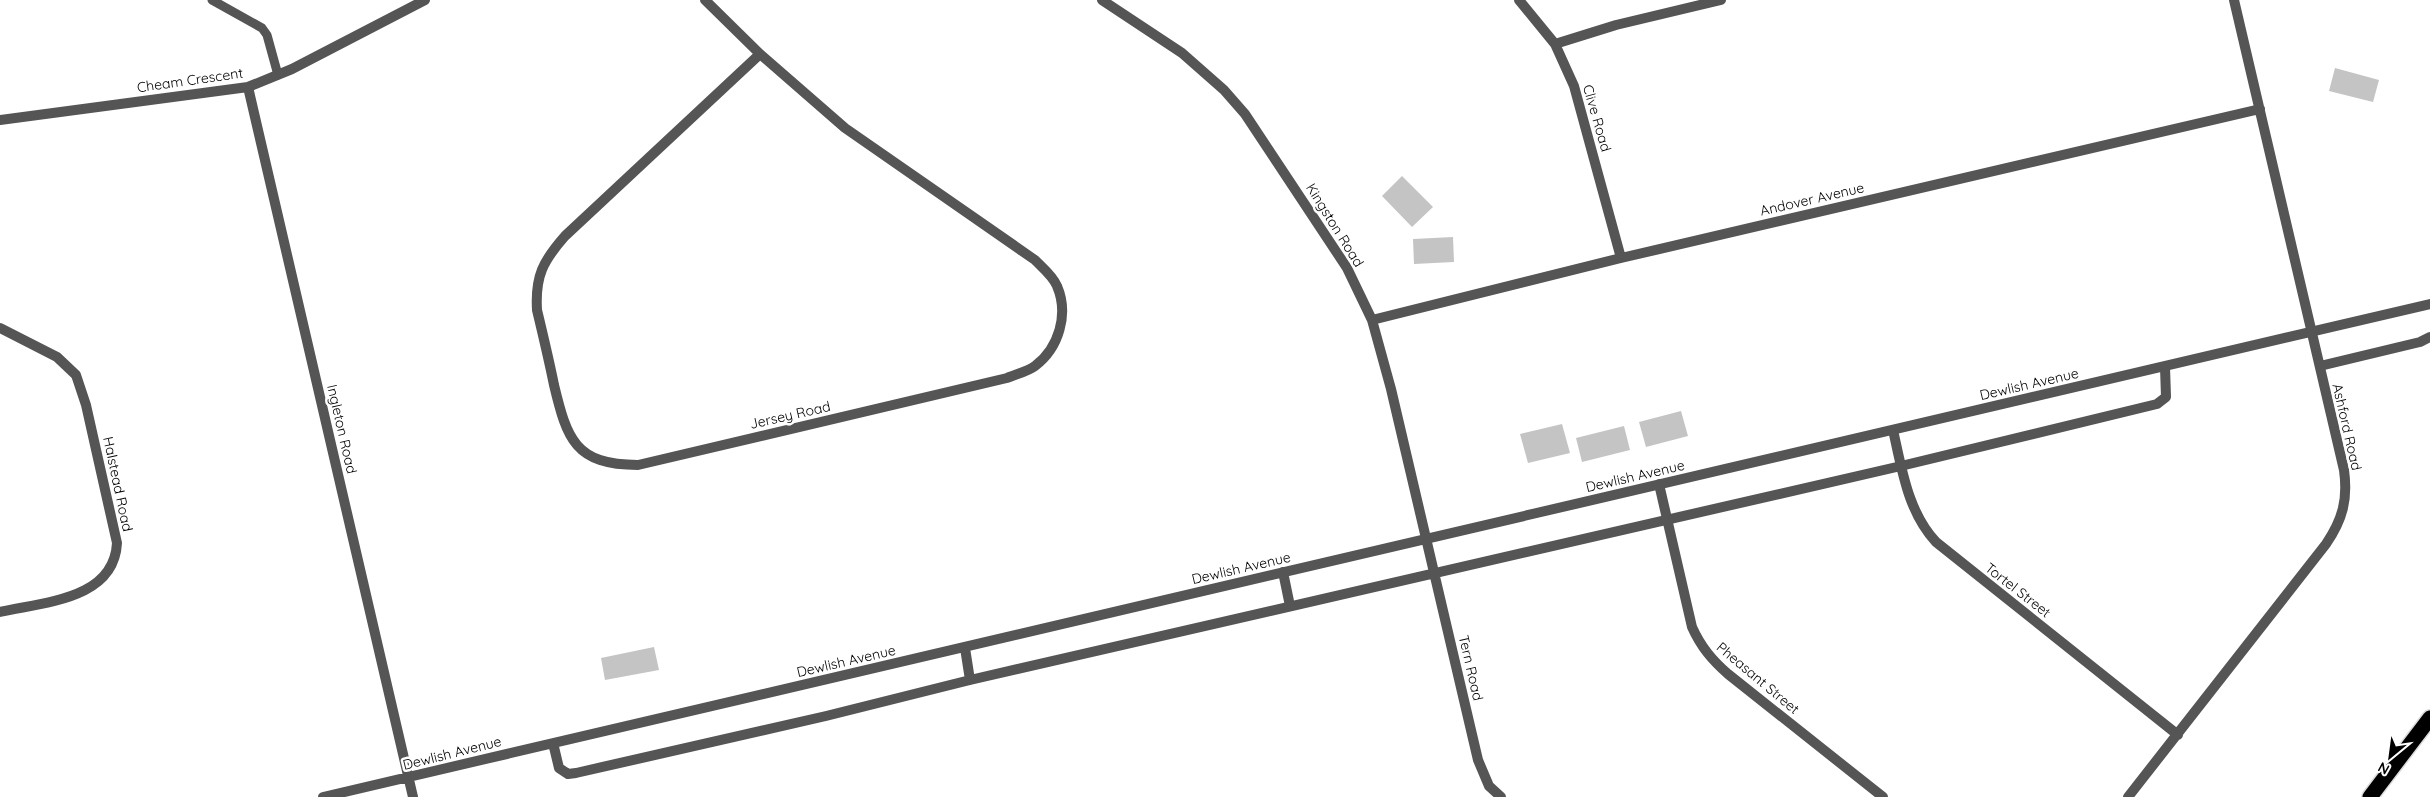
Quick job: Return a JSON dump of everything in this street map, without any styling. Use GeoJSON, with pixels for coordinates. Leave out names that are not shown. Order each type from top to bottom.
{"type":"FeatureCollection","features":[{"type":"Feature","properties":{"kind":"highway"},"geometry":{"type":"LineString","coordinates":[[2370,797],[2430,718]]}},
{"type":"Feature","properties":{"kind":"street","name":"Cheam Crescent"},"geometry":{"type":"LineString","coordinates":[[0,120],[248,87],[278,75],[425,0]]}},
{"type":"Feature","properties":{"kind":"street","name":"Jersey Road"},"geometry":{"type":"LineString","coordinates":[[706,0],[760,54],[845,128],[1036,260],[1057,286],[1063,314],[1061,327],[1046,355],[1035,366],[1007,378],[638,465],[604,462],[575,444],[567,433],[563,422],[537,310],[536,291],[538,275],[550,253],[565,236],[760,54]]}},
{"type":"Feature","properties":{"kind":"street","name":"Kingston Road"},"geometry":{"type":"LineString","coordinates":[[1102,0],[1182,53],[1203,70],[1245,114],[1343,260],[1372,320],[1428,539]]}},
{"type":"Feature","properties":{"kind":"street","name":"Clive Road"},"geometry":{"type":"LineString","coordinates":[[1519,0],[1556,44],[1574,86],[1621,258]]}},
{"type":"Feature","properties":{"kind":"street"},"geometry":{"type":"LineString","coordinates":[[1556,44],[1608,27],[1721,0]]}},
{"type":"Feature","properties":{"kind":"street","name":"Ashford Road"},"geometry":{"type":"LineString","coordinates":[[2128,797],[2326,544],[2344,512],[2346,497],[2344,470],[2234,0]]}},
{"type":"Feature","properties":{"kind":"street","name":"Ingleton Road"},"geometry":{"type":"LineString","coordinates":[[248,87],[413,797]]}},
{"type":"Feature","properties":{"kind":"street","name":"Andover Avenue"},"geometry":{"type":"LineString","coordinates":[[1372,320],[1621,258],[2260,109]]}},
{"type":"Feature","properties":{"kind":"street","name":"Dewlish Avenue"},"geometry":{"type":"LineString","coordinates":[[323,797],[2430,304]]}},
{"type":"Feature","properties":{"kind":"street","name":"Halstead Road"},"geometry":{"type":"LineString","coordinates":[[0,328],[57,357],[76,375],[86,405],[117,543],[116,556],[111,569],[103,580],[92,588],[76,594],[0,612]]}},
{"type":"Feature","properties":{"kind":"street"},"geometry":{"type":"LineString","coordinates":[[2320,366],[2420,342],[2430,337]]}},
{"type":"Feature","properties":{"kind":"street"},"geometry":{"type":"LineString","coordinates":[[553,743],[557,764],[562,771],[576,773],[826,716],[970,680],[1901,466],[2161,402],[2166,397],[2165,367]]}},
{"type":"Feature","properties":{"kind":"street","name":"Tortel Street"},"geometry":{"type":"LineString","coordinates":[[1893,430],[1901,466],[1918,518],[1922,527],[1936,542],[2178,735]]}},
{"type":"Feature","properties":{"kind":"street","name":"Pheasant Street"},"geometry":{"type":"LineString","coordinates":[[1659,484],[1692,627],[1701,647],[1728,674],[1883,797]]}},
{"type":"Feature","properties":{"kind":"street","name":"Tern Road"},"geometry":{"type":"LineString","coordinates":[[1428,539],[1478,760],[1489,786],[1501,797]]}},
{"type":"Feature","properties":{"kind":"street"},"geometry":{"type":"LineString","coordinates":[[1283,572],[1290,606]]}},
{"type":"Feature","properties":{"kind":"street"},"geometry":{"type":"LineString","coordinates":[[965,648],[970,680]]}},
{"type":"Feature","properties":{"kind":"lane"},"geometry":{"type":"LineString","coordinates":[[212,0],[262,28],[267,35],[278,75]]}},
{"type":"Feature","properties":{"kind":"building"},"geometry":{"type":"Polygon","coordinates":[[[2335,68],[2379,80],[2373,102],[2329,91],[2335,68]]]}},
{"type":"Feature","properties":{"kind":"building"},"geometry":{"type":"Polygon","coordinates":[[[1402,176],[1433,207],[1412,227],[1382,196],[1402,176]]]}},
{"type":"Feature","properties":{"kind":"building"},"geometry":{"type":"Polygon","coordinates":[[[1453,237],[1454,262],[1414,264],[1413,239],[1453,237]]]}},
{"type":"Feature","properties":{"kind":"building"},"geometry":{"type":"Polygon","coordinates":[[[1681,411],[1688,436],[1646,447],[1639,422],[1681,411]]]}},
{"type":"Feature","properties":{"kind":"building"},"geometry":{"type":"Polygon","coordinates":[[[1562,424],[1570,453],[1528,463],[1520,434],[1562,424]]]}},
{"type":"Feature","properties":{"kind":"building"},"geometry":{"type":"Polygon","coordinates":[[[1624,426],[1630,450],[1582,462],[1576,438],[1624,426]]]}},
{"type":"Feature","properties":{"kind":"building"},"geometry":{"type":"Polygon","coordinates":[[[654,647],[659,670],[605,680],[601,658],[654,647]]]}}]}
